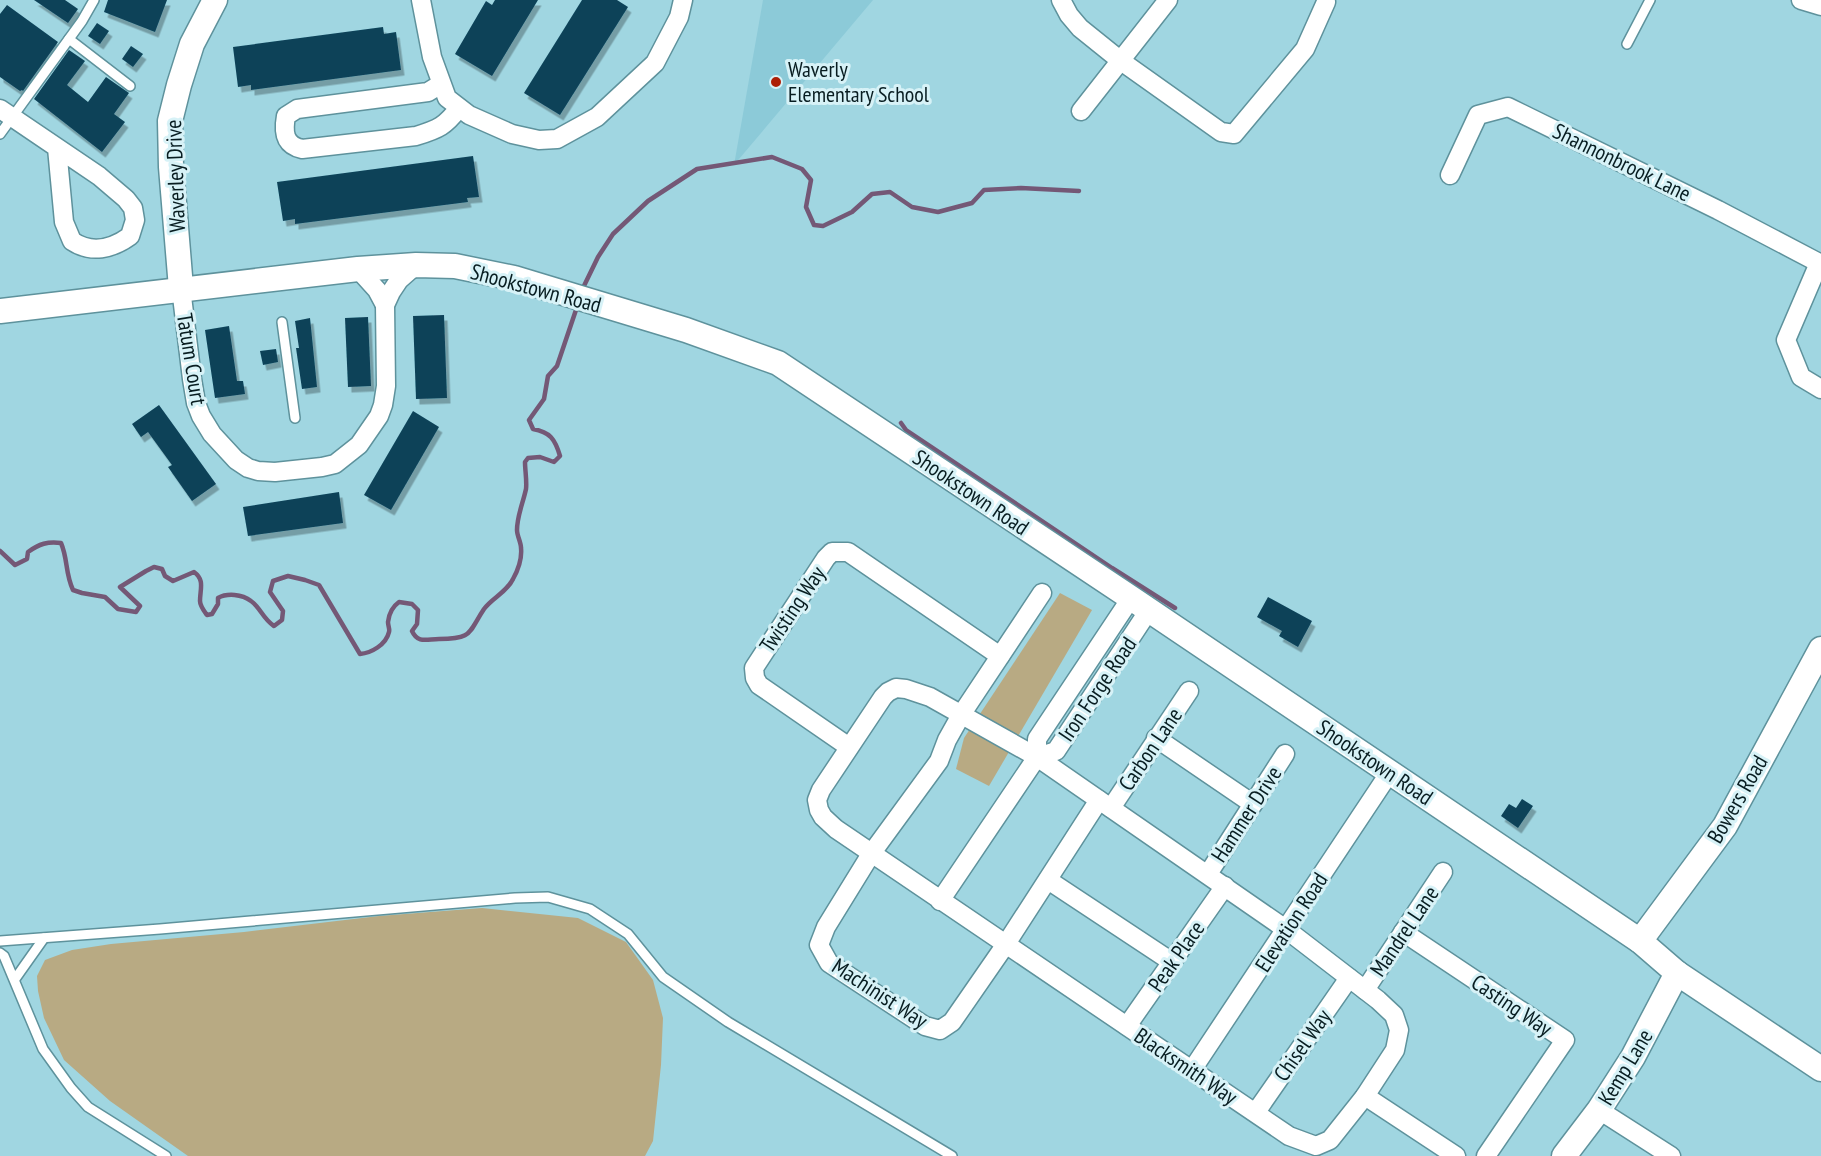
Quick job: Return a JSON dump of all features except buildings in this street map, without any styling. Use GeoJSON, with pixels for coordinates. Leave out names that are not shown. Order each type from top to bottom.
{"type":"FeatureCollection","features":[{"type":"Feature","properties":{"kind":"street","name":"Waverley Drive"},"geometry":{"type":"LineString","coordinates":[[181,288],[171,167],[170,121],[192,44],[215,0]]}},
{"type":"Feature","properties":{"kind":"street"},"geometry":{"type":"LineString","coordinates":[[421,0],[432,57],[447,98],[470,115],[512,134],[539,140],[557,139],[597,117],[655,63],[679,17],[683,0]]}},
{"type":"Feature","properties":{"kind":"street"},"geometry":{"type":"LineString","coordinates":[[1061,0],[1069,15],[1080,27],[1121,61],[1221,132],[1234,134],[1305,49],[1326,2]]}},
{"type":"Feature","properties":{"kind":"street"},"geometry":{"type":"LineString","coordinates":[[1081,111],[1168,0]]}},
{"type":"Feature","properties":{"kind":"street"},"geometry":{"type":"LineString","coordinates":[[1801,0],[1821,6]]}},
{"type":"Feature","properties":{"kind":"street"},"geometry":{"type":"LineString","coordinates":[[441,84],[428,92],[297,109],[286,116],[283,129],[287,140],[293,147],[302,149],[416,136],[434,131],[447,123],[459,108]]}},
{"type":"Feature","properties":{"kind":"street","name":"Shannonbrook Lane"},"geometry":{"type":"LineString","coordinates":[[1450,176],[1478,115],[1508,107],[1820,263]]}},
{"type":"Feature","properties":{"kind":"street"},"geometry":{"type":"LineString","coordinates":[[6,113],[99,176],[126,199],[133,208],[135,220],[130,236],[112,246],[100,249],[86,248],[72,241],[64,222],[57,148]]}},
{"type":"Feature","properties":{"kind":"street"},"geometry":{"type":"LineString","coordinates":[[1820,263],[1786,340],[1801,377],[1821,389]]}},
{"type":"Feature","properties":{"kind":"street","name":"Shookstown Road"},"geometry":{"type":"LineString","coordinates":[[0,311],[358,269],[416,265],[455,266],[514,278],[686,330],[778,363],[1640,941],[1677,972],[1821,1069]]}},
{"type":"Feature","properties":{"kind":"street"},"geometry":{"type":"LineString","coordinates":[[385,305],[399,280],[416,265]]}},
{"type":"Feature","properties":{"kind":"street"},"geometry":{"type":"LineString","coordinates":[[358,269],[377,290],[385,305]]}},
{"type":"Feature","properties":{"kind":"street","name":"Tatum Court"},"geometry":{"type":"LineString","coordinates":[[181,288],[192,379],[201,416],[212,434],[236,460],[248,468],[266,471],[334,464],[359,445],[379,416],[383,405],[387,360],[385,305]]}},
{"type":"Feature","properties":{"kind":"street","name":"Twisting Way"},"geometry":{"type":"LineString","coordinates":[[849,747],[759,685],[753,668],[832,552],[848,552],[1000,656]]}},
{"type":"Feature","properties":{"kind":"street","name":"Machinist Way"},"geometry":{"type":"LineString","coordinates":[[1042,593],[961,715],[946,740],[939,761],[871,854],[826,927],[819,945],[828,963],[925,1026],[940,1030],[952,1022],[1048,880],[1105,804]]}},
{"type":"Feature","properties":{"kind":"street","name":"Iron Forge Road"},"geometry":{"type":"LineString","coordinates":[[940,901],[1037,757],[1037,739],[1140,604]]}},
{"type":"Feature","properties":{"kind":"street","name":"Bowers Road"},"geometry":{"type":"LineString","coordinates":[[1640,941],[1725,826],[1821,649]]}},
{"type":"Feature","properties":{"kind":"street","name":"Blacksmith Way"},"geometry":{"type":"LineString","coordinates":[[896,688],[906,689],[930,697],[961,715],[1037,757],[1208,874],[1287,930],[1394,1015],[1399,1030],[1395,1050],[1365,1096],[1330,1140],[1316,1146],[1289,1136],[871,854],[823,817],[817,800],[821,790],[888,692],[896,688]]}},
{"type":"Feature","properties":{"kind":"street","name":"Carbon Lane"},"geometry":{"type":"LineString","coordinates":[[1105,804],[1189,691]]}},
{"type":"Feature","properties":{"kind":"street"},"geometry":{"type":"LineString","coordinates":[[1156,738],[1253,804]]}},
{"type":"Feature","properties":{"kind":"street","name":"Hammer Drive"},"geometry":{"type":"LineString","coordinates":[[1208,874],[1285,754]]}},
{"type":"Feature","properties":{"kind":"street","name":"Elevation Road"},"geometry":{"type":"LineString","coordinates":[[1192,1070],[1390,772]]}},
{"type":"Feature","properties":{"kind":"street","name":"Mandrel Lane"},"geometry":{"type":"LineString","coordinates":[[1365,990],[1443,872]]}},
{"type":"Feature","properties":{"kind":"street"},"geometry":{"type":"LineString","coordinates":[[1048,880],[1172,962]]}},
{"type":"Feature","properties":{"kind":"street","name":"Peak Place"},"geometry":{"type":"LineString","coordinates":[[1127,1026],[1225,886]]}},
{"type":"Feature","properties":{"kind":"street","name":"Casting Way"},"geometry":{"type":"LineString","coordinates":[[1403,932],[1565,1040],[1486,1156]]}},
{"type":"Feature","properties":{"kind":"street","name":"Kemp Lane"},"geometry":{"type":"LineString","coordinates":[[1564,1156],[1599,1110],[1634,1057],[1677,972]]}},
{"type":"Feature","properties":{"kind":"street","name":"Chisel Way"},"geometry":{"type":"LineString","coordinates":[[1256,1112],[1349,978]]}},
{"type":"Feature","properties":{"kind":"street"},"geometry":{"type":"LineString","coordinates":[[1365,1096],[1456,1156]]}},
{"type":"Feature","properties":{"kind":"street"},"geometry":{"type":"LineString","coordinates":[[1599,1110],[1671,1156]]}},
{"type":"Feature","properties":{"kind":"lane"},"geometry":{"type":"LineString","coordinates":[[0,134],[6,113],[69,39],[94,0]]}},
{"type":"Feature","properties":{"kind":"lane"},"geometry":{"type":"LineString","coordinates":[[1627,44],[1650,0]]}},
{"type":"Feature","properties":{"kind":"lane"},"geometry":{"type":"LineString","coordinates":[[69,39],[130,86]]}},
{"type":"Feature","properties":{"kind":"lane"},"geometry":{"type":"LineString","coordinates":[[282,322],[295,418]]}},
{"type":"Feature","properties":{"kind":"lane"},"geometry":{"type":"LineString","coordinates":[[0,940],[160,929],[515,897],[548,897],[590,909],[628,934],[663,977],[728,1022],[952,1156]]}},
{"type":"Feature","properties":{"kind":"lane"},"geometry":{"type":"LineString","coordinates":[[15,980],[44,938]]}},
{"type":"Feature","properties":{"kind":"lane"},"geometry":{"type":"LineString","coordinates":[[0,953],[4,956],[15,980],[43,1049],[71,1088],[88,1107],[166,1156]]}},
{"type":"Feature","properties":{"kind":"shaded area","name":"Waverly Elementary School"},"geometry":{"type":"Polygon","coordinates":[[[763,0],[873,0],[734,165],[763,0]]]}},
{"type":"Feature","properties":{"kind":"shaded area"},"geometry":{"type":"Polygon","coordinates":[[[1060,593],[1092,610],[989,786],[956,769],[964,738],[1060,593]]]}},
{"type":"Feature","properties":{"kind":"shaded area"},"geometry":{"type":"Polygon","coordinates":[[[482,908],[578,918],[626,942],[653,980],[663,1018],[661,1065],[653,1141],[645,1156],[188,1156],[110,1101],[64,1060],[44,1018],[38,991],[37,976],[45,960],[72,950],[379,916],[482,908]]]}},
{"type":"Feature","properties":{"kind":"waterway"},"geometry":{"type":"LineString","coordinates":[[582,290],[598,257],[613,234],[648,201],[697,169],[772,157],[802,169],[811,180],[806,207],[814,225],[823,226],[852,212],[872,194],[890,192],[912,207],[938,212],[972,203],[984,190],[1021,188],[1079,191]]}},
{"type":"Feature","properties":{"kind":"waterway"},"geometry":{"type":"LineString","coordinates":[[0,551],[15,565],[27,559],[28,552],[36,547],[52,542],[61,543],[73,590],[105,597],[118,609],[136,612],[140,606],[120,587],[154,567],[162,569],[165,576],[173,581],[194,572],[200,578],[200,603],[207,615],[212,614],[218,604],[218,598],[234,595],[254,604],[274,626],[282,620],[283,611],[270,592],[273,581],[288,576],[305,580],[319,585],[360,654],[373,650],[385,641],[389,631],[390,613],[399,602],[412,604],[418,610],[417,624],[412,631],[417,638],[427,640],[464,636],[472,629],[487,605],[510,584],[518,568],[521,552],[517,525],[526,489],[525,462],[528,458],[540,457],[554,462],[560,456],[551,437],[533,429],[529,420],[544,399],[548,376],[557,366],[578,304]]}},
{"type":"Feature","properties":{"kind":"waterway"},"geometry":{"type":"LineString","coordinates":[[901,423],[906,430],[1175,608]]}},
{"type":"Feature","properties":{"kind":"place","name":"Waverly Elementary School"},"geometry":{"type":"Point","coordinates":[776,82]}}]}
